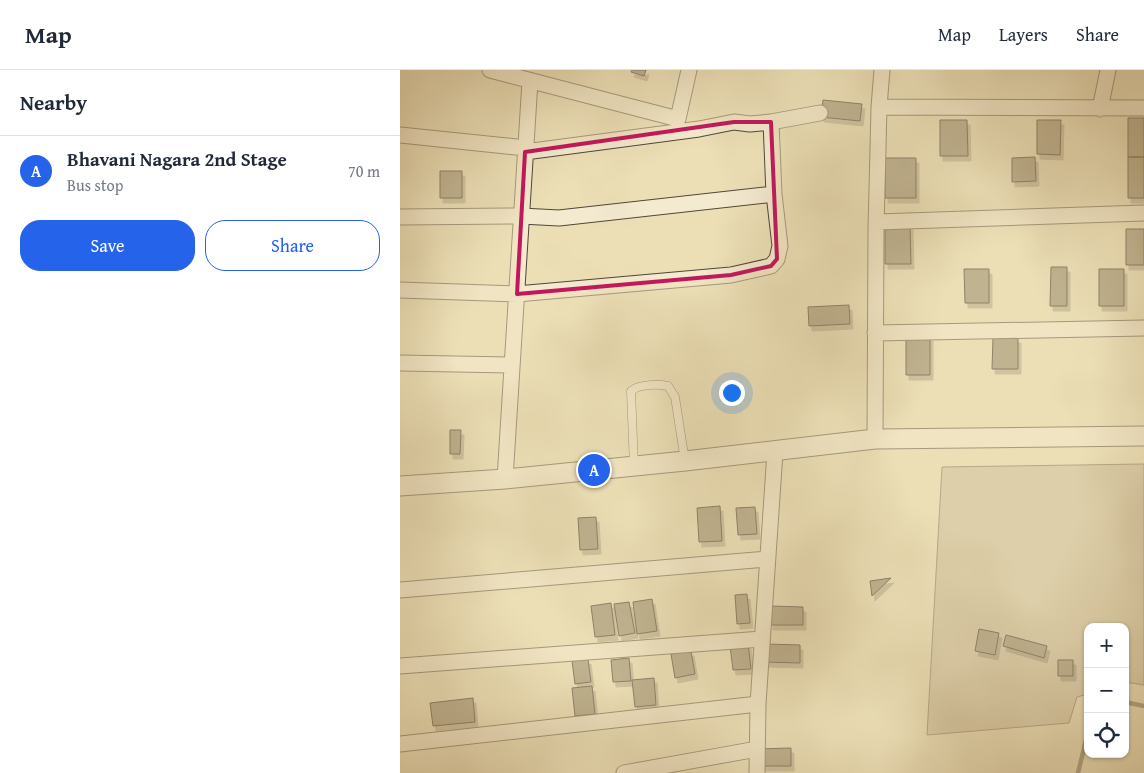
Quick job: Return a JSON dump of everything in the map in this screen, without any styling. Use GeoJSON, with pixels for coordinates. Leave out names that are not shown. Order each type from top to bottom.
{"type":"FeatureCollection","features":[{"type":"Feature","properties":{"kind":"street"},"geometry":{"type":"LineString","coordinates":[[490,70],[678,119],[690,70]]}},
{"type":"Feature","properties":{"kind":"street"},"geometry":{"type":"LineString","coordinates":[[875,439],[876,222],[879,106],[882,70]]}},
{"type":"Feature","properties":{"kind":"street"},"geometry":{"type":"LineString","coordinates":[[1100,109],[1108,70]]}},
{"type":"Feature","properties":{"kind":"street"},"geometry":{"type":"LineString","coordinates":[[505,479],[530,80]]}},
{"type":"Feature","properties":{"kind":"street"},"geometry":{"type":"LineString","coordinates":[[879,106],[1144,108]]}},
{"type":"Feature","properties":{"kind":"street"},"geometry":{"type":"LineString","coordinates":[[400,135],[526,150],[699,129],[734,122],[750,124],[771,122],[820,113]]}},
{"type":"Feature","properties":{"kind":"street"},"geometry":{"type":"LineString","coordinates":[[400,290],[517,294],[731,274],[771,266],[777,259],[780,246],[774,194],[771,122]]}},
{"type":"Feature","properties":{"kind":"street"},"geometry":{"type":"LineString","coordinates":[[400,217],[522,216],[559,218],[774,194]]}},
{"type":"Feature","properties":{"kind":"street"},"geometry":{"type":"LineString","coordinates":[[876,222],[1144,213]]}},
{"type":"Feature","properties":{"kind":"street"},"geometry":{"type":"LineString","coordinates":[[875,333],[1144,328]]}},
{"type":"Feature","properties":{"kind":"street"},"geometry":{"type":"LineString","coordinates":[[400,363],[512,365]]}},
{"type":"Feature","properties":{"kind":"street"},"geometry":{"type":"LineString","coordinates":[[400,486],[505,479],[775,452],[875,439],[1144,436]]}},
{"type":"Feature","properties":{"kind":"street"},"geometry":{"type":"LineString","coordinates":[[757,773],[758,704],[775,452]]}},
{"type":"Feature","properties":{"kind":"street"},"geometry":{"type":"LineString","coordinates":[[400,590],[767,559]]}},
{"type":"Feature","properties":{"kind":"street"},"geometry":{"type":"LineString","coordinates":[[400,666],[762,639]]}},
{"type":"Feature","properties":{"kind":"street"},"geometry":{"type":"LineString","coordinates":[[400,744],[758,704]]}},
{"type":"Feature","properties":{"kind":"street"},"geometry":{"type":"LineString","coordinates":[[624,773],[757,749]]}},
{"type":"Feature","properties":{"kind":"lane"},"geometry":{"type":"LineString","coordinates":[[634,466],[629,397],[634,388],[662,385],[668,386],[675,397],[685,461]]}},
{"type":"Feature","properties":{"kind":"highlighted area"},"geometry":{"type":"Polygon","coordinates":[[[734,122],[771,122],[777,259],[771,266],[731,275],[517,294],[525,152],[734,122]]]}},
{"type":"Feature","properties":{"kind":"shaded area"},"geometry":{"type":"Polygon","coordinates":[[[1144,464],[1144,685],[1129,683],[1129,623],[1084,623],[1084,695],[1077,697],[1069,723],[927,735],[942,467],[1144,464]]]}},
{"type":"Feature","properties":{"kind":"building"},"geometry":{"type":"Polygon","coordinates":[[[632,70],[646,70],[644,76],[631,72],[632,70]]]}},
{"type":"Feature","properties":{"kind":"building"},"geometry":{"type":"Polygon","coordinates":[[[823,100],[862,104],[860,121],[821,117],[823,100]]]}},
{"type":"Feature","properties":{"kind":"building"},"geometry":{"type":"Polygon","coordinates":[[[1128,118],[1144,118],[1144,157],[1128,157],[1128,118]]]}},
{"type":"Feature","properties":{"kind":"building"},"geometry":{"type":"Polygon","coordinates":[[[940,120],[967,120],[968,156],[940,156],[940,120]]]}},
{"type":"Feature","properties":{"kind":"building"},"geometry":{"type":"Polygon","coordinates":[[[1037,120],[1061,120],[1060,155],[1037,154],[1037,120]]]}},
{"type":"Feature","properties":{"kind":"building"},"geometry":{"type":"Polygon","coordinates":[[[1035,157],[1036,181],[1012,182],[1012,158],[1035,157]]]}},
{"type":"Feature","properties":{"kind":"building"},"geometry":{"type":"Polygon","coordinates":[[[1128,157],[1144,157],[1144,198],[1128,198],[1128,157]]]}},
{"type":"Feature","properties":{"kind":"building"},"geometry":{"type":"Polygon","coordinates":[[[885,158],[916,158],[916,198],[885,198],[885,158]]]}},
{"type":"Feature","properties":{"kind":"building"},"geometry":{"type":"Polygon","coordinates":[[[440,171],[462,171],[462,198],[440,198],[440,171]]]}},
{"type":"Feature","properties":{"kind":"building"},"geometry":{"type":"Polygon","coordinates":[[[885,225],[910,225],[911,264],[885,264],[885,225]]]}},
{"type":"Feature","properties":{"kind":"building"},"geometry":{"type":"Polygon","coordinates":[[[1126,229],[1144,229],[1144,265],[1126,265],[1126,229]]]}},
{"type":"Feature","properties":{"kind":"building"},"geometry":{"type":"Polygon","coordinates":[[[1051,267],[1067,267],[1067,306],[1050,306],[1051,267]]]}},
{"type":"Feature","properties":{"kind":"building"},"geometry":{"type":"Polygon","coordinates":[[[964,269],[989,269],[989,303],[965,303],[964,269]]]}},
{"type":"Feature","properties":{"kind":"building"},"geometry":{"type":"Polygon","coordinates":[[[1099,269],[1124,269],[1124,306],[1099,306],[1099,269]]]}},
{"type":"Feature","properties":{"kind":"building"},"geometry":{"type":"Polygon","coordinates":[[[849,305],[850,324],[809,326],[808,307],[849,305]]]}},
{"type":"Feature","properties":{"kind":"building"},"geometry":{"type":"Polygon","coordinates":[[[906,336],[930,336],[930,375],[906,375],[906,336]]]}},
{"type":"Feature","properties":{"kind":"building"},"geometry":{"type":"Polygon","coordinates":[[[993,338],[1018,338],[1018,369],[992,369],[993,338]]]}},
{"type":"Feature","properties":{"kind":"building"},"geometry":{"type":"Polygon","coordinates":[[[450,430],[461,430],[460,454],[450,454],[450,430]]]}},
{"type":"Feature","properties":{"kind":"building"},"geometry":{"type":"Polygon","coordinates":[[[720,506],[722,541],[699,542],[697,508],[720,506]]]}},
{"type":"Feature","properties":{"kind":"building"},"geometry":{"type":"Polygon","coordinates":[[[755,507],[757,534],[738,535],[736,508],[755,507]]]}},
{"type":"Feature","properties":{"kind":"building"},"geometry":{"type":"Polygon","coordinates":[[[596,517],[598,549],[580,550],[578,518],[596,517]]]}},
{"type":"Feature","properties":{"kind":"building"},"geometry":{"type":"Polygon","coordinates":[[[891,578],[872,596],[870,581],[891,578]]]}},
{"type":"Feature","properties":{"kind":"building"},"geometry":{"type":"Polygon","coordinates":[[[747,594],[750,623],[737,624],[735,595],[747,594]]]}},
{"type":"Feature","properties":{"kind":"building"},"geometry":{"type":"Polygon","coordinates":[[[652,599],[657,631],[637,634],[633,602],[652,599]]]}},
{"type":"Feature","properties":{"kind":"building"},"geometry":{"type":"Polygon","coordinates":[[[629,602],[635,633],[619,636],[614,604],[629,602]]]}},
{"type":"Feature","properties":{"kind":"building"},"geometry":{"type":"Polygon","coordinates":[[[611,603],[615,635],[595,637],[591,606],[611,603]]]}},
{"type":"Feature","properties":{"kind":"building"},"geometry":{"type":"Polygon","coordinates":[[[770,606],[803,607],[803,625],[770,625],[770,606]]]}},
{"type":"Feature","properties":{"kind":"building"},"geometry":{"type":"Polygon","coordinates":[[[979,629],[999,633],[995,655],[975,651],[979,629]]]}},
{"type":"Feature","properties":{"kind":"building"},"geometry":{"type":"Polygon","coordinates":[[[1006,635],[1047,646],[1044,658],[1003,646],[1006,635]]]}},
{"type":"Feature","properties":{"kind":"building"},"geometry":{"type":"Polygon","coordinates":[[[748,644],[751,669],[733,670],[730,646],[748,644]]]}},
{"type":"Feature","properties":{"kind":"building"},"geometry":{"type":"Polygon","coordinates":[[[766,644],[800,645],[800,663],[766,662],[766,644]]]}},
{"type":"Feature","properties":{"kind":"building"},"geometry":{"type":"Polygon","coordinates":[[[691,651],[695,674],[675,678],[671,654],[691,651]]]}},
{"type":"Feature","properties":{"kind":"building"},"geometry":{"type":"Polygon","coordinates":[[[629,658],[631,681],[613,682],[611,660],[629,658]]]}},
{"type":"Feature","properties":{"kind":"building"},"geometry":{"type":"Polygon","coordinates":[[[588,659],[591,682],[575,684],[572,661],[588,659]]]}},
{"type":"Feature","properties":{"kind":"building"},"geometry":{"type":"Polygon","coordinates":[[[1058,660],[1073,660],[1073,676],[1058,676],[1058,660]]]}},
{"type":"Feature","properties":{"kind":"building"},"geometry":{"type":"Polygon","coordinates":[[[654,678],[656,705],[635,707],[632,680],[654,678]]]}},
{"type":"Feature","properties":{"kind":"building"},"geometry":{"type":"Polygon","coordinates":[[[592,686],[595,714],[575,716],[572,688],[592,686]]]}},
{"type":"Feature","properties":{"kind":"building"},"geometry":{"type":"Polygon","coordinates":[[[473,698],[475,722],[433,726],[430,703],[473,698]]]}},
{"type":"Feature","properties":{"kind":"building"},"geometry":{"type":"Polygon","coordinates":[[[791,748],[791,766],[759,766],[757,749],[791,748]]]}},
{"type":"Feature","properties":{"kind":"waterway"},"geometry":{"type":"LineString","coordinates":[[1129,703],[1144,706]]}},
{"type":"Feature","properties":{"kind":"waterway"},"geometry":{"type":"LineString","coordinates":[[1078,773],[1084,748]]}},
{"type":"Feature","properties":{"kind":"place","name":"Bhavani Nagara 2nd Stage"},"geometry":{"type":"Point","coordinates":[594,470]}}]}
